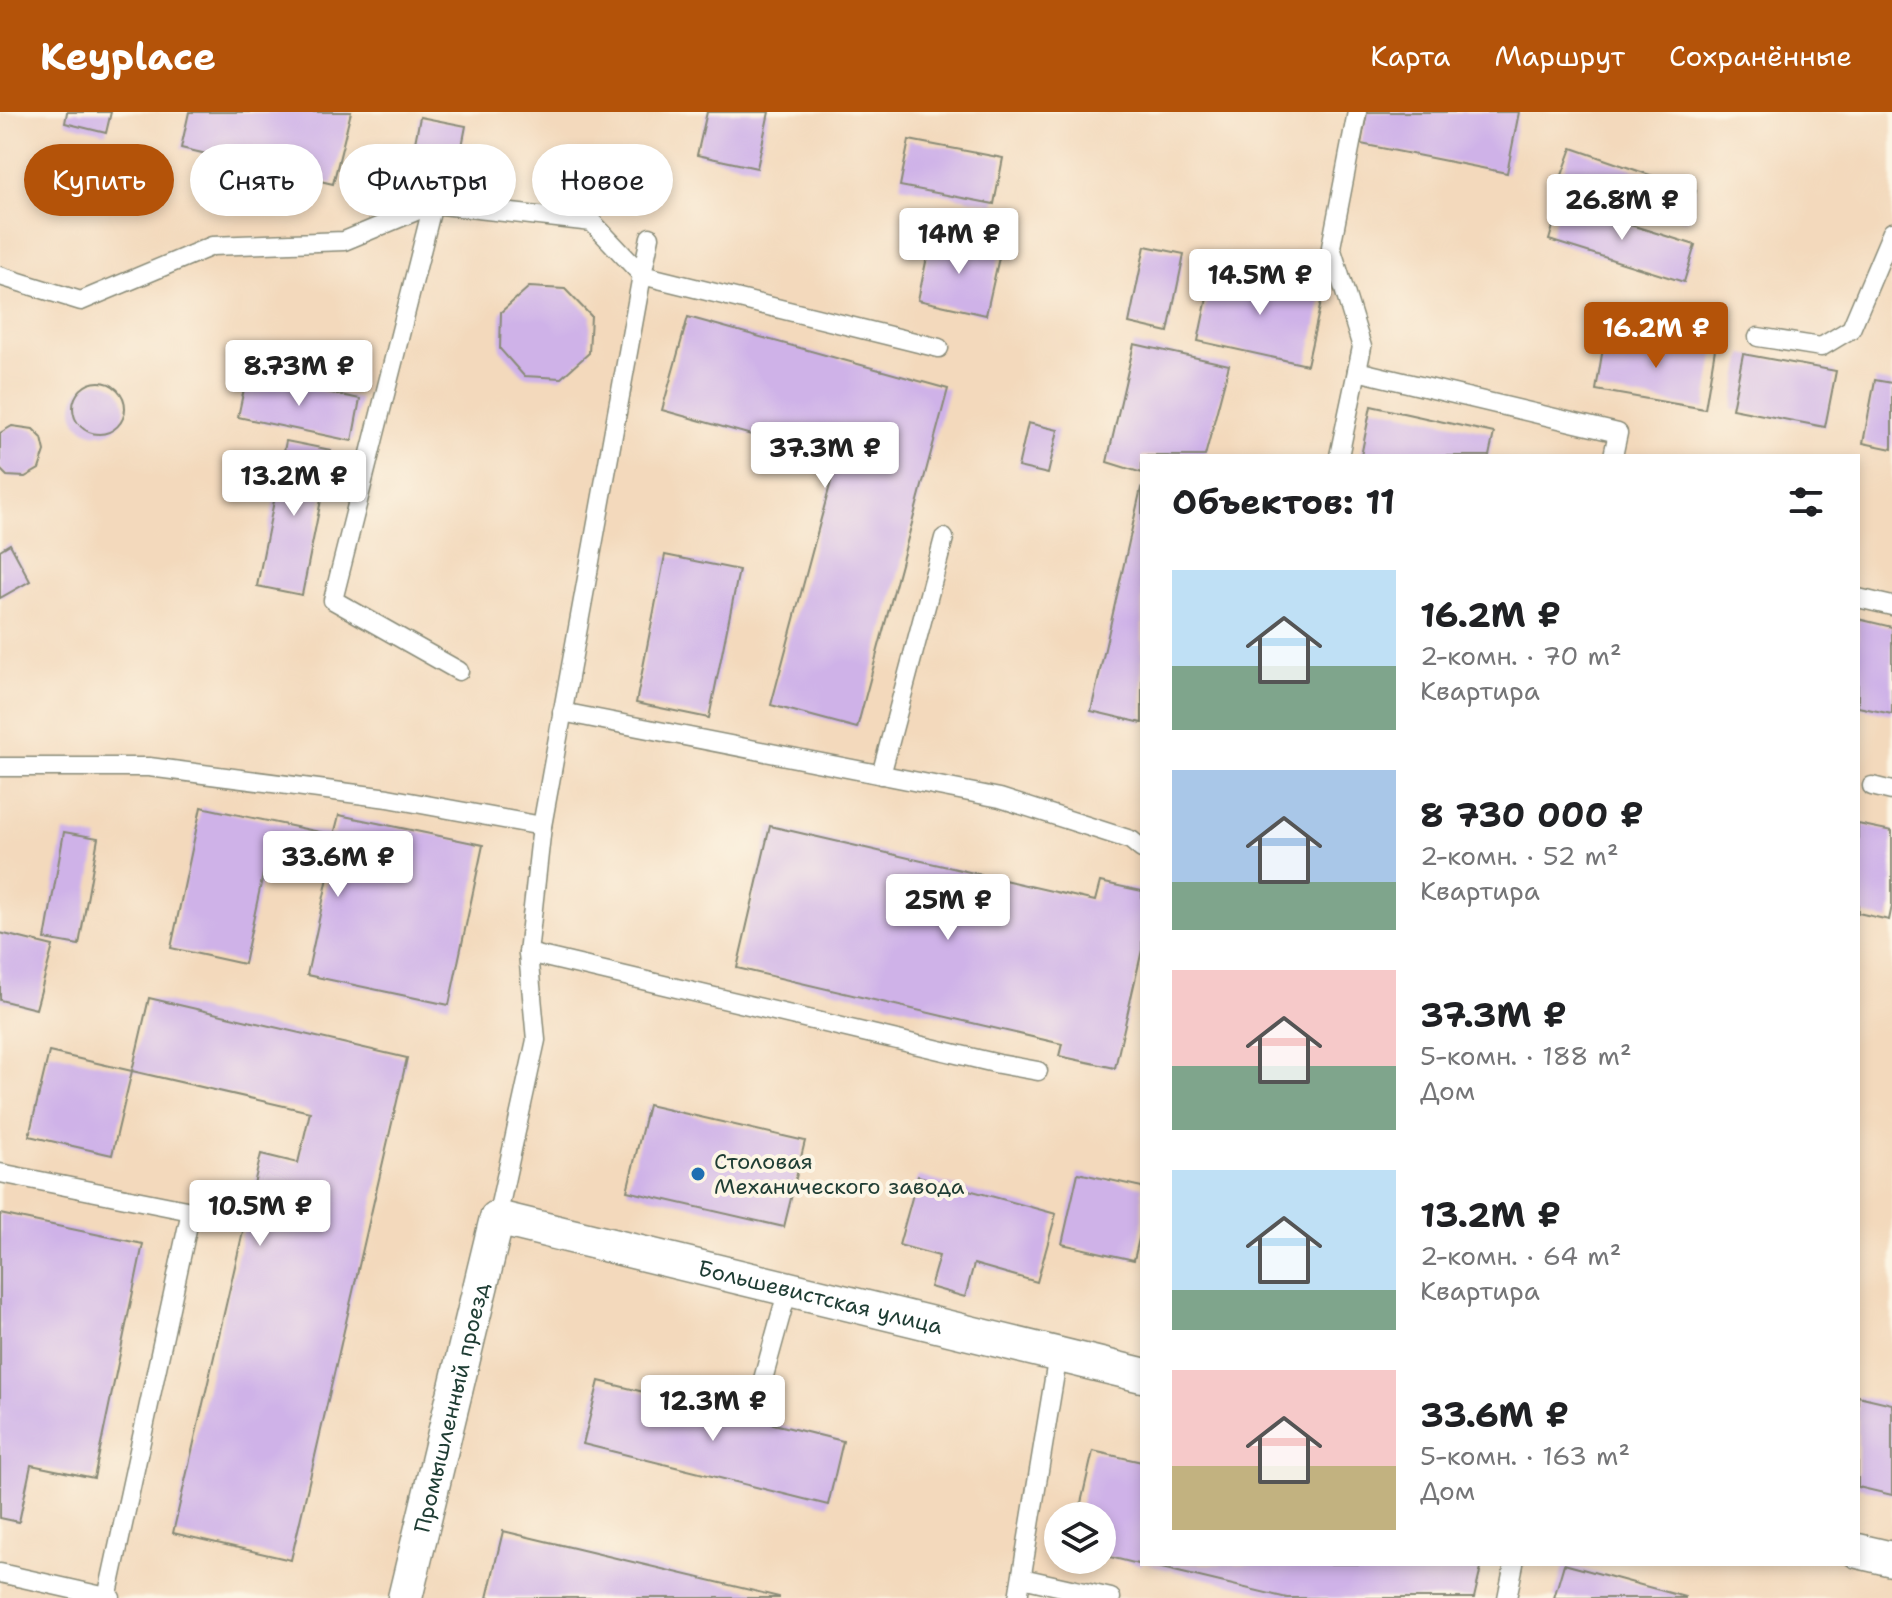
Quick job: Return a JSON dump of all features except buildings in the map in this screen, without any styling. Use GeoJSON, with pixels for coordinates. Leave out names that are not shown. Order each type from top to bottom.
{"type":"FeatureCollection","features":[{"type":"Feature","properties":{"kind":"street","name":"Большевистская улица"},"geometry":{"type":"LineString","coordinates":[[497,1218],[1140,1375]]}},
{"type":"Feature","properties":{"kind":"street","name":"Промышленный проезд"},"geometry":{"type":"LineString","coordinates":[[405,1598],[497,1218]]}},
{"type":"Feature","properties":{"kind":"street"},"geometry":{"type":"LineString","coordinates":[[1860,1551],[1892,1559]]}},
{"type":"Feature","properties":{"kind":"lane"},"geometry":{"type":"LineString","coordinates":[[1339,454],[1362,347],[1331,247],[1357,112]]}},
{"type":"Feature","properties":{"kind":"lane"},"geometry":{"type":"LineString","coordinates":[[516,213],[592,222],[642,275],[939,348]]}},
{"type":"Feature","properties":{"kind":"lane"},"geometry":{"type":"LineString","coordinates":[[0,276],[81,301],[212,246],[344,241],[404,216]]}},
{"type":"Feature","properties":{"kind":"lane"},"geometry":{"type":"LineString","coordinates":[[430,216],[333,600],[459,671]]}},
{"type":"Feature","properties":{"kind":"lane"},"geometry":{"type":"LineString","coordinates":[[1758,337],[1821,347],[1851,329],[1892,232]]}},
{"type":"Feature","properties":{"kind":"lane"},"geometry":{"type":"LineString","coordinates":[[497,1218],[536,1040],[528,953],[542,826],[650,237]]}},
{"type":"Feature","properties":{"kind":"lane"},"geometry":{"type":"LineString","coordinates":[[1357,371],[1618,433],[1613,454]]}},
{"type":"Feature","properties":{"kind":"lane"},"geometry":{"type":"LineString","coordinates":[[881,775],[944,538]]}},
{"type":"Feature","properties":{"kind":"lane"},"geometry":{"type":"LineString","coordinates":[[1860,598],[1892,606]]}},
{"type":"Feature","properties":{"kind":"lane"},"geometry":{"type":"LineString","coordinates":[[562,712],[1000,798],[1131,840],[1140,847]]}},
{"type":"Feature","properties":{"kind":"lane"},"geometry":{"type":"LineString","coordinates":[[0,767],[149,767],[388,798],[542,826]]}},
{"type":"Feature","properties":{"kind":"lane"},"geometry":{"type":"LineString","coordinates":[[1872,786],[1892,791]]}},
{"type":"Feature","properties":{"kind":"lane"},"geometry":{"type":"LineString","coordinates":[[528,953],[1038,1071]]}},
{"type":"Feature","properties":{"kind":"lane"},"geometry":{"type":"LineString","coordinates":[[0,1173],[191,1211],[109,1598],[0,1573]]}},
{"type":"Feature","properties":{"kind":"lane"},"geometry":{"type":"LineString","coordinates":[[757,1401],[788,1289]]}},
{"type":"Feature","properties":{"kind":"lane"},"geometry":{"type":"LineString","coordinates":[[1018,1598],[1058,1355]]}},
{"type":"Feature","properties":{"kind":"lane"},"geometry":{"type":"LineString","coordinates":[[1507,1598],[1514,1566]]}},
{"type":"Feature","properties":{"kind":"lane"},"geometry":{"type":"LineString","coordinates":[[1022,1578],[1111,1598]]}},
{"type":"Feature","properties":{"kind":"place","name":"Столовая Механического завода"},"geometry":{"type":"Point","coordinates":[698,1174]}}]}
